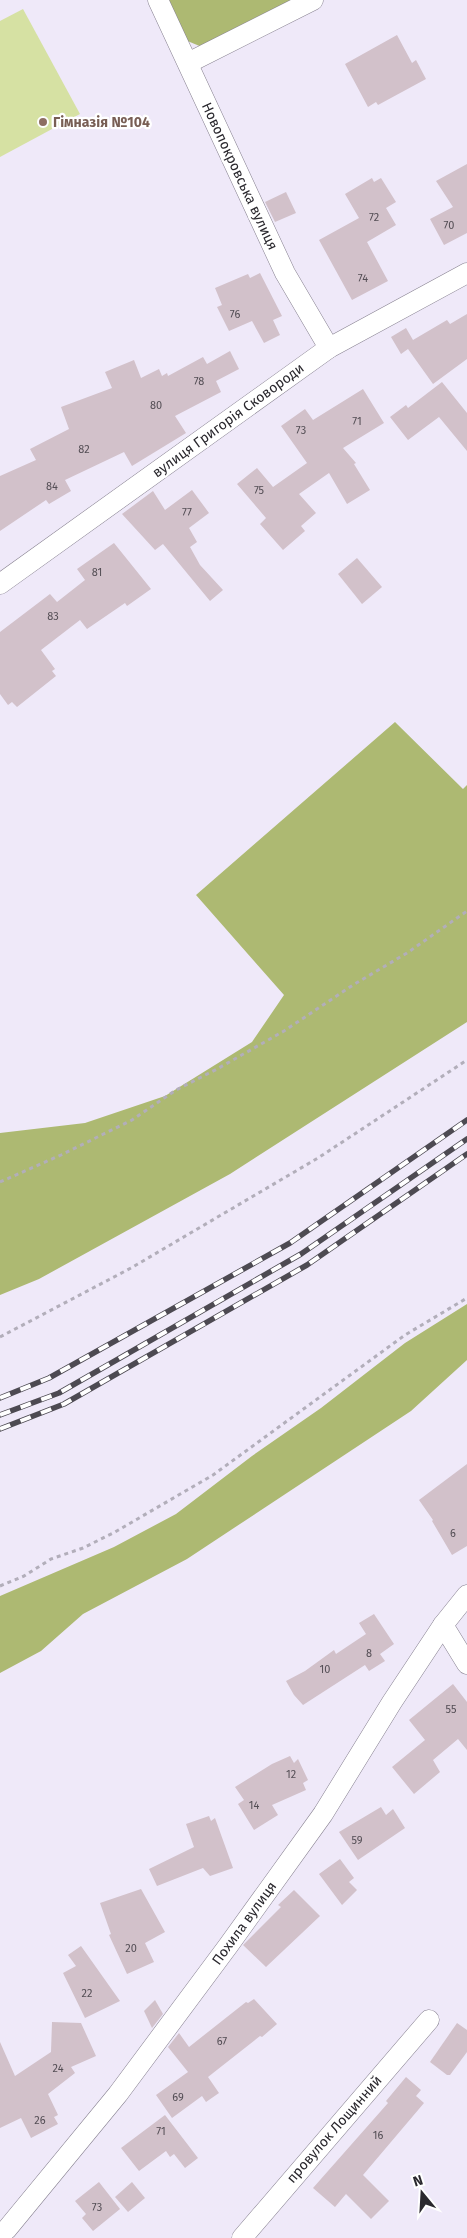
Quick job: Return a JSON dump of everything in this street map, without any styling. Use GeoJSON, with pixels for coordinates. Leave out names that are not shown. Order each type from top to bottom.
{"type":"FeatureCollection","features":[{"type":"Feature","properties":{"kind":"street","name":"Новопокровська вулиця"},"geometry":{"type":"LineString","coordinates":[[158,0],[285,273],[329,348]]}},
{"type":"Feature","properties":{"kind":"street"},"geometry":{"type":"LineString","coordinates":[[188,63],[313,0]]}},
{"type":"Feature","properties":{"kind":"street","name":"вулиця Григорія Сковороди"},"geometry":{"type":"LineString","coordinates":[[0,584],[329,348],[467,273]]}},
{"type":"Feature","properties":{"kind":"street","name":"Похила вулиця"},"geometry":{"type":"LineString","coordinates":[[0,2235],[8,2229],[118,2094],[228,1946],[323,1814],[392,1702],[443,1625],[467,1595]]}},
{"type":"Feature","properties":{"kind":"street"},"geometry":{"type":"LineString","coordinates":[[443,1625],[467,1664]]}},
{"type":"Feature","properties":{"kind":"street","name":"провулок Лощинний"},"geometry":{"type":"LineString","coordinates":[[242,2238],[429,2020]]}},
{"type":"Feature","properties":{"kind":"path"},"geometry":{"type":"LineString","coordinates":[[0,1182],[132,1120],[176,1090],[217,1069],[284,1030],[353,985],[407,953],[467,911]]}},
{"type":"Feature","properties":{"kind":"path"},"geometry":{"type":"LineString","coordinates":[[0,1337],[131,1268],[318,1158],[467,1060]]}},
{"type":"Feature","properties":{"kind":"path"},"geometry":{"type":"LineString","coordinates":[[0,1586],[24,1576],[51,1559],[83,1548],[115,1532],[214,1475],[405,1335],[467,1298]]}},
{"type":"Feature","properties":{"kind":"green space"},"geometry":{"type":"Polygon","coordinates":[[[168,0],[303,0],[202,47],[185,40],[168,0]]]}},
{"type":"Feature","properties":{"kind":"green space"},"geometry":{"type":"Polygon","coordinates":[[[23,9],[80,114],[0,157],[0,21],[23,9]]]}},
{"type":"Feature","properties":{"kind":"green space"},"geometry":{"type":"Polygon","coordinates":[[[395,722],[463,789],[467,785],[467,1022],[230,1174],[39,1279],[0,1295],[0,1133],[85,1123],[165,1096],[252,1042],[284,995],[196,895],[395,722]]]}},
{"type":"Feature","properties":{"kind":"green space"},"geometry":{"type":"Polygon","coordinates":[[[467,1304],[467,1360],[411,1411],[187,1559],[83,1614],[41,1651],[0,1673],[0,1596],[114,1547],[176,1514],[252,1456],[321,1408],[405,1343],[467,1304]]]}},
{"type":"Feature","properties":{"kind":"building"},"geometry":{"type":"Polygon","coordinates":[[[397,35],[412,63],[416,60],[426,79],[378,105],[376,102],[368,107],[345,64],[397,35]]]}},
{"type":"Feature","properties":{"kind":"building"},"geometry":{"type":"Polygon","coordinates":[[[467,164],[467,233],[444,245],[430,219],[453,207],[436,181],[467,164]]]}},
{"type":"Feature","properties":{"kind":"building"},"geometry":{"type":"Polygon","coordinates":[[[372,178],[374,182],[381,178],[396,202],[386,208],[396,225],[367,242],[388,281],[352,300],[319,240],[359,218],[345,194],[372,178]]]}},
{"type":"Feature","properties":{"kind":"building"},"geometry":{"type":"Polygon","coordinates":[[[286,192],[296,213],[275,222],[265,202],[286,192]]]}},
{"type":"Feature","properties":{"kind":"building"},"geometry":{"type":"Polygon","coordinates":[[[260,273],[282,316],[273,320],[280,335],[264,343],[252,321],[229,331],[217,307],[222,305],[215,288],[248,274],[250,278],[260,273]]]}},
{"type":"Feature","properties":{"kind":"building"},"geometry":{"type":"Polygon","coordinates":[[[467,314],[467,359],[433,384],[408,349],[401,354],[391,337],[406,328],[413,340],[447,320],[450,324],[467,314]]]}},
{"type":"Feature","properties":{"kind":"building"},"geometry":{"type":"Polygon","coordinates":[[[230,351],[239,369],[216,381],[221,392],[175,416],[186,433],[132,466],[124,452],[65,480],[71,491],[49,504],[46,500],[0,531],[0,476],[36,460],[30,449],[69,429],[61,407],[112,388],[105,372],[134,360],[141,378],[159,369],[162,376],[167,373],[168,376],[203,357],[207,364],[230,351]]]}},
{"type":"Feature","properties":{"kind":"building"},"geometry":{"type":"Polygon","coordinates":[[[442,382],[467,413],[467,451],[439,417],[408,440],[390,417],[406,405],[408,408],[442,382]]]}},
{"type":"Feature","properties":{"kind":"building"},"geometry":{"type":"Polygon","coordinates":[[[363,389],[384,423],[343,448],[356,463],[354,464],[370,490],[347,504],[329,473],[299,494],[316,513],[301,526],[305,531],[283,550],[260,524],[266,518],[237,484],[257,468],[273,487],[307,463],[281,426],[305,409],[313,420],[363,389]]]}},
{"type":"Feature","properties":{"kind":"building"},"geometry":{"type":"Polygon","coordinates":[[[192,490],[209,513],[189,528],[197,542],[190,547],[200,565],[223,590],[210,601],[163,544],[155,550],[122,514],[153,491],[165,510],[192,490]]]}},
{"type":"Feature","properties":{"kind":"building"},"geometry":{"type":"Polygon","coordinates":[[[114,543],[151,589],[127,606],[125,603],[87,629],[80,620],[41,650],[55,669],[52,671],[56,676],[17,707],[12,702],[8,705],[0,694],[0,632],[50,594],[57,602],[85,580],[77,569],[114,543]]]}},
{"type":"Feature","properties":{"kind":"building"},"geometry":{"type":"Polygon","coordinates":[[[357,558],[382,587],[362,604],[338,574],[357,558]]]}},
{"type":"Feature","properties":{"kind":"building"},"geometry":{"type":"Polygon","coordinates":[[[467,1464],[467,1546],[452,1555],[433,1520],[419,1500],[467,1464]]]}},
{"type":"Feature","properties":{"kind":"building"},"geometry":{"type":"Polygon","coordinates":[[[374,1614],[394,1644],[380,1654],[385,1661],[369,1671],[365,1665],[303,1705],[294,1695],[286,1681],[305,1671],[334,1650],[336,1654],[366,1634],[359,1623],[374,1614]]]}},
{"type":"Feature","properties":{"kind":"building"},"geometry":{"type":"Polygon","coordinates":[[[453,1684],[467,1702],[467,1750],[458,1739],[433,1760],[440,1772],[414,1794],[392,1767],[425,1740],[409,1720],[453,1684]]]}},
{"type":"Feature","properties":{"kind":"building"},"geometry":{"type":"Polygon","coordinates":[[[290,1756],[294,1763],[298,1759],[308,1780],[303,1783],[306,1790],[272,1805],[278,1815],[254,1830],[238,1804],[244,1800],[235,1787],[272,1764],[290,1756]]]}},
{"type":"Feature","properties":{"kind":"building"},"geometry":{"type":"Polygon","coordinates":[[[381,1807],[386,1815],[393,1809],[405,1828],[358,1860],[339,1832],[381,1807]]]}},
{"type":"Feature","properties":{"kind":"building"},"geometry":{"type":"Polygon","coordinates":[[[209,1816],[211,1821],[215,1818],[233,1868],[210,1876],[203,1868],[157,1886],[149,1869],[194,1847],[186,1824],[209,1816]]]}},
{"type":"Feature","properties":{"kind":"building"},"geometry":{"type":"Polygon","coordinates":[[[340,1859],[354,1878],[349,1882],[357,1890],[342,1905],[319,1874],[340,1859]]]}},
{"type":"Feature","properties":{"kind":"building"},"geometry":{"type":"Polygon","coordinates":[[[141,1889],[165,1932],[145,1943],[154,1962],[127,1974],[109,1935],[111,1934],[100,1903],[141,1889]]]}},
{"type":"Feature","properties":{"kind":"building"},"geometry":{"type":"Polygon","coordinates":[[[294,1890],[320,1916],[266,1967],[243,1945],[281,1907],[278,1905],[294,1890]]]}},
{"type":"Feature","properties":{"kind":"building"},"geometry":{"type":"Polygon","coordinates":[[[81,1946],[120,2001],[85,2018],[63,1973],[76,1966],[68,1955],[81,1946]]]}},
{"type":"Feature","properties":{"kind":"building"},"geometry":{"type":"Polygon","coordinates":[[[254,1999],[277,2024],[208,2077],[219,2093],[206,2102],[202,2096],[172,2118],[156,2095],[188,2072],[168,2047],[179,2033],[189,2047],[246,2002],[248,2003],[254,1999]]]}},
{"type":"Feature","properties":{"kind":"building"},"geometry":{"type":"Polygon","coordinates":[[[155,2000],[163,2014],[152,2028],[144,2011],[155,2000]]]}},
{"type":"Feature","properties":{"kind":"building"},"geometry":{"type":"Polygon","coordinates":[[[52,2022],[81,2023],[96,2056],[71,2067],[75,2073],[48,2094],[58,2115],[54,2117],[58,2124],[31,2138],[21,2118],[0,2128],[0,2042],[15,2076],[51,2052],[52,2022]]]}},
{"type":"Feature","properties":{"kind":"building"},"geometry":{"type":"Polygon","coordinates":[[[457,2023],[467,2030],[467,2052],[450,2075],[447,2075],[430,2062],[457,2023]]]}},
{"type":"Feature","properties":{"kind":"building"},"geometry":{"type":"Polygon","coordinates":[[[406,2077],[421,2090],[416,2096],[424,2103],[363,2175],[389,2201],[371,2219],[346,2194],[335,2207],[313,2188],[388,2103],[386,2101],[406,2077]]]}},
{"type":"Feature","properties":{"kind":"building"},"geometry":{"type":"Polygon","coordinates":[[[165,2115],[198,2158],[185,2168],[174,2154],[170,2157],[166,2151],[139,2171],[121,2148],[165,2115]]]}},
{"type":"Feature","properties":{"kind":"building"},"geometry":{"type":"Polygon","coordinates":[[[99,2182],[120,2209],[93,2231],[82,2218],[86,2214],[75,2201],[99,2182]]]}},
{"type":"Feature","properties":{"kind":"building"},"geometry":{"type":"Polygon","coordinates":[[[132,2182],[145,2198],[128,2212],[115,2197],[132,2182]]]}},
{"type":"Feature","properties":{"kind":"railway"},"geometry":{"type":"LineString","coordinates":[[0,1398],[49,1378],[290,1243],[467,1120]]}},
{"type":"Feature","properties":{"kind":"railway"},"geometry":{"type":"LineString","coordinates":[[0,1415],[59,1393],[301,1254],[467,1139]]}},
{"type":"Feature","properties":{"kind":"railway"},"geometry":{"type":"LineString","coordinates":[[0,1429],[64,1404],[307,1265],[467,1154]]}},
{"type":"Feature","properties":{"kind":"place","name":"Гімназія №104"},"geometry":{"type":"Point","coordinates":[43,122]}}]}
